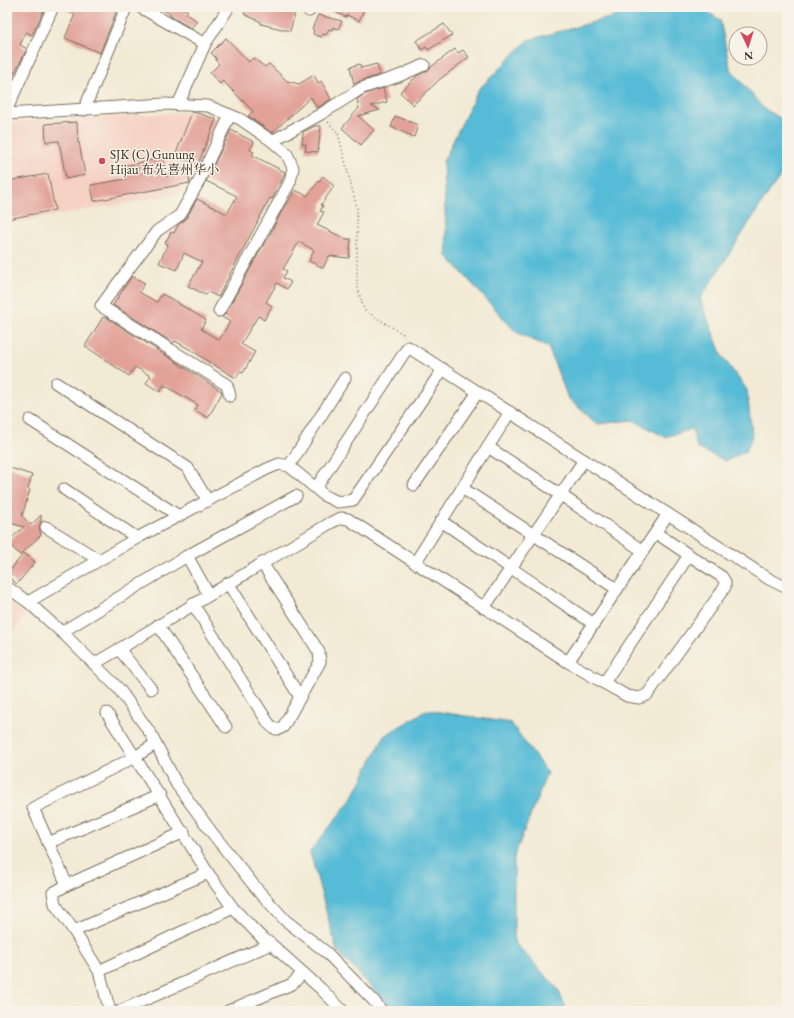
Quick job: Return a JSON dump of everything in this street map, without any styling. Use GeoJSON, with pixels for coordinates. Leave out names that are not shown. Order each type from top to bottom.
{"type":"FeatureCollection","features":[{"type":"Feature","properties":{"kind":"street"},"geometry":{"type":"LineString","coordinates":[[7,109],[53,7]]}},
{"type":"Feature","properties":{"kind":"street"},"geometry":{"type":"LineString","coordinates":[[84,110],[126,8],[128,7]]}},
{"type":"Feature","properties":{"kind":"street"},"geometry":{"type":"LineString","coordinates":[[140,7],[205,44]]}},
{"type":"Feature","properties":{"kind":"street"},"geometry":{"type":"LineString","coordinates":[[178,105],[205,44],[227,10]]}},
{"type":"Feature","properties":{"kind":"street"},"geometry":{"type":"LineString","coordinates":[[272,140],[321,114],[362,88],[399,76],[424,65]]}},
{"type":"Feature","properties":{"kind":"street"},"geometry":{"type":"LineString","coordinates":[[7,114],[165,104],[208,106],[240,119],[272,140],[287,154],[293,168],[290,182],[219,311]]}},
{"type":"Feature","properties":{"kind":"street"},"geometry":{"type":"LineString","coordinates":[[230,115],[198,183],[180,215],[157,231],[101,306],[227,385],[230,396]]}},
{"type":"Feature","properties":{"kind":"street"},"geometry":{"type":"LineString","coordinates":[[316,488],[408,347],[769,579],[787,588]]}},
{"type":"Feature","properties":{"kind":"street"},"geometry":{"type":"LineString","coordinates":[[28,602],[137,538],[279,464],[290,466],[325,496],[338,502],[353,500],[443,369]]}},
{"type":"Feature","properties":{"kind":"street"},"geometry":{"type":"LineString","coordinates":[[290,466],[345,378]]}},
{"type":"Feature","properties":{"kind":"street"},"geometry":{"type":"LineString","coordinates":[[56,383],[188,468],[208,501]]}},
{"type":"Feature","properties":{"kind":"street"},"geometry":{"type":"LineString","coordinates":[[414,485],[478,392]]}},
{"type":"Feature","properties":{"kind":"street"},"geometry":{"type":"LineString","coordinates":[[415,562],[510,412]]}},
{"type":"Feature","properties":{"kind":"street"},"geometry":{"type":"LineString","coordinates":[[30,420],[179,516]]}},
{"type":"Feature","properties":{"kind":"street"},"geometry":{"type":"LineString","coordinates":[[488,448],[561,495],[643,551]]}},
{"type":"Feature","properties":{"kind":"street"},"geometry":{"type":"LineString","coordinates":[[484,608],[584,460]]}},
{"type":"Feature","properties":{"kind":"street"},"geometry":{"type":"LineString","coordinates":[[462,488],[617,589]]}},
{"type":"Feature","properties":{"kind":"street"},"geometry":{"type":"LineString","coordinates":[[64,489],[137,538]]}},
{"type":"Feature","properties":{"kind":"street"},"geometry":{"type":"LineString","coordinates":[[62,632],[187,556],[296,496]]}},
{"type":"Feature","properties":{"kind":"street"},"geometry":{"type":"LineString","coordinates":[[568,662],[668,514]]}},
{"type":"Feature","properties":{"kind":"street"},"geometry":{"type":"LineString","coordinates":[[94,664],[209,594],[341,518],[348,519],[568,662],[627,696],[639,698],[647,695],[725,587],[725,582],[722,576],[656,533]]}},
{"type":"Feature","properties":{"kind":"street"},"geometry":{"type":"LineString","coordinates":[[441,521],[594,624]]}},
{"type":"Feature","properties":{"kind":"street"},"geometry":{"type":"LineString","coordinates":[[46,528],[99,560]]}},
{"type":"Feature","properties":{"kind":"street"},"geometry":{"type":"LineString","coordinates":[[604,683],[689,555]]}},
{"type":"Feature","properties":{"kind":"street"},"geometry":{"type":"LineString","coordinates":[[187,556],[209,594]]}},
{"type":"Feature","properties":{"kind":"street"},"geometry":{"type":"LineString","coordinates":[[193,604],[269,724],[273,729],[278,730],[283,727],[320,662],[320,658],[319,652],[262,563]]}},
{"type":"Feature","properties":{"kind":"street"},"geometry":{"type":"LineString","coordinates":[[228,583],[300,697]]}},
{"type":"Feature","properties":{"kind":"street"},"geometry":{"type":"LineString","coordinates":[[7,587],[28,602],[62,632],[119,689],[151,734],[177,785],[213,834],[256,888],[285,920],[326,952],[382,1011]]}},
{"type":"Feature","properties":{"kind":"street"},"geometry":{"type":"LineString","coordinates":[[158,626],[226,727]]}},
{"type":"Feature","properties":{"kind":"street"},"geometry":{"type":"LineString","coordinates":[[119,649],[151,689]]}},
{"type":"Feature","properties":{"kind":"street"},"geometry":{"type":"LineString","coordinates":[[107,713],[208,872],[233,908],[261,937],[303,973],[339,1010]]}},
{"type":"Feature","properties":{"kind":"street"},"geometry":{"type":"LineString","coordinates":[[67,885],[33,808],[134,757],[155,744]]}},
{"type":"Feature","properties":{"kind":"street"},"geometry":{"type":"LineString","coordinates":[[48,842],[160,795]]}},
{"type":"Feature","properties":{"kind":"street"},"geometry":{"type":"LineString","coordinates":[[110,1011],[99,971],[74,930],[55,904],[53,893],[67,885],[184,832]]}},
{"type":"Feature","properties":{"kind":"street"},"geometry":{"type":"LineString","coordinates":[[74,930],[208,872]]}},
{"type":"Feature","properties":{"kind":"street"},"geometry":{"type":"LineString","coordinates":[[99,971],[233,908]]}},
{"type":"Feature","properties":{"kind":"street"},"geometry":{"type":"LineString","coordinates":[[120,1011],[271,944]]}},
{"type":"Feature","properties":{"kind":"street"},"geometry":{"type":"LineString","coordinates":[[228,1011],[292,984],[303,973]]}},
{"type":"Feature","properties":{"kind":"street"},"geometry":{"type":"LineString","coordinates":[[141,1001],[146,1011]]}},
{"type":"Feature","properties":{"kind":"path"},"geometry":{"type":"LineString","coordinates":[[321,114],[338,133],[357,208],[357,284],[364,310],[403,334],[408,347]]}},
{"type":"Feature","properties":{"kind":"shaded area","name":"SJK (C) Gunung Hijau 布先喜州华小"},"geometry":{"type":"Polygon","coordinates":[[[192,112],[217,120],[182,193],[7,224],[7,130],[11,122],[192,112]]]}},
{"type":"Feature","properties":{"kind":"shaded area"},"geometry":{"type":"Polygon","coordinates":[[[7,600],[25,615],[7,642],[7,600]]]}},
{"type":"Feature","properties":{"kind":"water"},"geometry":{"type":"Polygon","coordinates":[[[657,7],[700,7],[720,20],[728,58],[728,66],[730,66],[763,108],[787,122],[787,167],[769,192],[700,299],[722,356],[747,390],[752,436],[746,451],[726,461],[697,448],[692,429],[665,437],[633,420],[597,424],[568,398],[548,347],[516,332],[447,256],[443,162],[478,90],[528,40],[631,12],[657,7]]]}},
{"type":"Feature","properties":{"kind":"water"},"geometry":{"type":"Polygon","coordinates":[[[427,710],[511,723],[547,773],[514,857],[514,942],[558,989],[567,1011],[394,1011],[337,951],[310,852],[353,797],[384,736],[427,710]]]}},
{"type":"Feature","properties":{"kind":"building"},"geometry":{"type":"Polygon","coordinates":[[[7,7],[45,7],[32,35],[26,32],[20,45],[27,49],[7,87],[7,7]]]}},
{"type":"Feature","properties":{"kind":"building"},"geometry":{"type":"Polygon","coordinates":[[[60,7],[118,7],[100,53],[65,38],[75,14],[60,7]]]}},
{"type":"Feature","properties":{"kind":"building"},"geometry":{"type":"Polygon","coordinates":[[[159,7],[182,7],[188,11],[186,13],[197,21],[191,28],[170,16],[171,15],[159,7]]]}},
{"type":"Feature","properties":{"kind":"building"},"geometry":{"type":"Polygon","coordinates":[[[248,7],[288,7],[296,9],[290,31],[261,24],[261,22],[244,14],[248,7]]]}},
{"type":"Feature","properties":{"kind":"building"},"geometry":{"type":"Polygon","coordinates":[[[323,7],[365,7],[359,21],[347,15],[346,17],[323,7]]]}},
{"type":"Feature","properties":{"kind":"building"},"geometry":{"type":"Polygon","coordinates":[[[318,15],[342,21],[338,29],[333,27],[332,30],[329,29],[326,35],[323,34],[321,37],[313,34],[314,30],[312,29],[318,15]]]}},
{"type":"Feature","properties":{"kind":"building"},"geometry":{"type":"Polygon","coordinates":[[[444,24],[452,35],[428,50],[426,47],[422,50],[416,41],[444,24]]]}},
{"type":"Feature","properties":{"kind":"building"},"geometry":{"type":"Polygon","coordinates":[[[226,38],[249,62],[253,58],[265,67],[269,64],[287,81],[299,84],[314,75],[318,83],[321,81],[331,99],[317,108],[311,97],[272,133],[248,116],[253,111],[223,81],[220,84],[210,73],[219,64],[215,60],[217,59],[211,53],[226,38]]]}},
{"type":"Feature","properties":{"kind":"building"},"geometry":{"type":"Polygon","coordinates":[[[455,49],[458,53],[463,50],[469,57],[439,80],[413,105],[400,92],[418,75],[427,71],[455,49]]]}},
{"type":"Feature","properties":{"kind":"building"},"geometry":{"type":"Polygon","coordinates":[[[360,64],[361,68],[377,64],[380,75],[354,84],[350,67],[360,64]]]}},
{"type":"Feature","properties":{"kind":"building"},"geometry":{"type":"Polygon","coordinates":[[[383,88],[387,102],[371,106],[380,110],[358,116],[374,130],[361,145],[342,128],[359,108],[357,99],[365,94],[383,88]]]}},
{"type":"Feature","properties":{"kind":"building"},"geometry":{"type":"Polygon","coordinates":[[[192,112],[216,119],[198,164],[175,156],[192,112]]]}},
{"type":"Feature","properties":{"kind":"building"},"geometry":{"type":"Polygon","coordinates":[[[395,117],[418,125],[414,137],[391,127],[395,117]]]}},
{"type":"Feature","properties":{"kind":"building"},"geometry":{"type":"Polygon","coordinates":[[[77,122],[78,143],[79,142],[85,175],[66,179],[59,141],[46,142],[45,124],[77,122]]]}},
{"type":"Feature","properties":{"kind":"building"},"geometry":{"type":"Polygon","coordinates":[[[315,126],[321,126],[318,152],[305,151],[306,144],[302,144],[303,132],[315,126]]]}},
{"type":"Feature","properties":{"kind":"building"},"geometry":{"type":"Polygon","coordinates":[[[231,130],[254,142],[250,150],[254,152],[252,155],[285,172],[272,199],[270,198],[218,297],[208,292],[206,295],[188,286],[202,262],[184,253],[177,270],[159,263],[168,244],[165,243],[171,232],[174,233],[178,225],[186,219],[197,199],[227,214],[237,196],[206,181],[231,130]]]}},
{"type":"Feature","properties":{"kind":"building"},"geometry":{"type":"Polygon","coordinates":[[[163,158],[167,177],[169,171],[187,167],[190,183],[94,201],[91,185],[126,179],[123,166],[163,158]]]}},
{"type":"Feature","properties":{"kind":"building"},"geometry":{"type":"Polygon","coordinates":[[[48,174],[55,210],[7,219],[7,181],[48,174]]]}},
{"type":"Feature","properties":{"kind":"building"},"geometry":{"type":"Polygon","coordinates":[[[323,176],[334,186],[321,205],[323,206],[320,211],[324,212],[317,225],[346,239],[351,239],[349,258],[329,256],[323,268],[309,261],[314,250],[299,242],[283,269],[287,271],[283,278],[291,282],[287,289],[277,283],[266,302],[272,306],[264,320],[258,316],[241,344],[255,352],[243,373],[240,372],[236,378],[175,341],[173,343],[113,305],[132,276],[145,283],[139,292],[157,302],[162,294],[179,303],[206,320],[201,329],[219,340],[230,322],[222,317],[267,240],[286,203],[287,204],[295,190],[307,196],[323,176]]]}},
{"type":"Feature","properties":{"kind":"building"},"geometry":{"type":"Polygon","coordinates":[[[103,317],[106,317],[221,391],[222,393],[208,418],[195,410],[198,405],[164,385],[160,392],[146,383],[151,376],[135,367],[129,376],[85,346],[103,317]]]}},
{"type":"Feature","properties":{"kind":"building"},"geometry":{"type":"Polygon","coordinates":[[[7,467],[32,475],[28,489],[30,490],[22,516],[31,525],[41,515],[39,527],[41,535],[20,555],[7,542],[24,527],[7,522],[7,467]]]}},
{"type":"Feature","properties":{"kind":"building"},"geometry":{"type":"Polygon","coordinates":[[[24,553],[35,562],[17,584],[7,576],[7,574],[24,553]]]}},
{"type":"Feature","properties":{"kind":"place","name":"SJK (C) Gunung Hijau 布先喜州华小"},"geometry":{"type":"Point","coordinates":[102,161]}}]}
